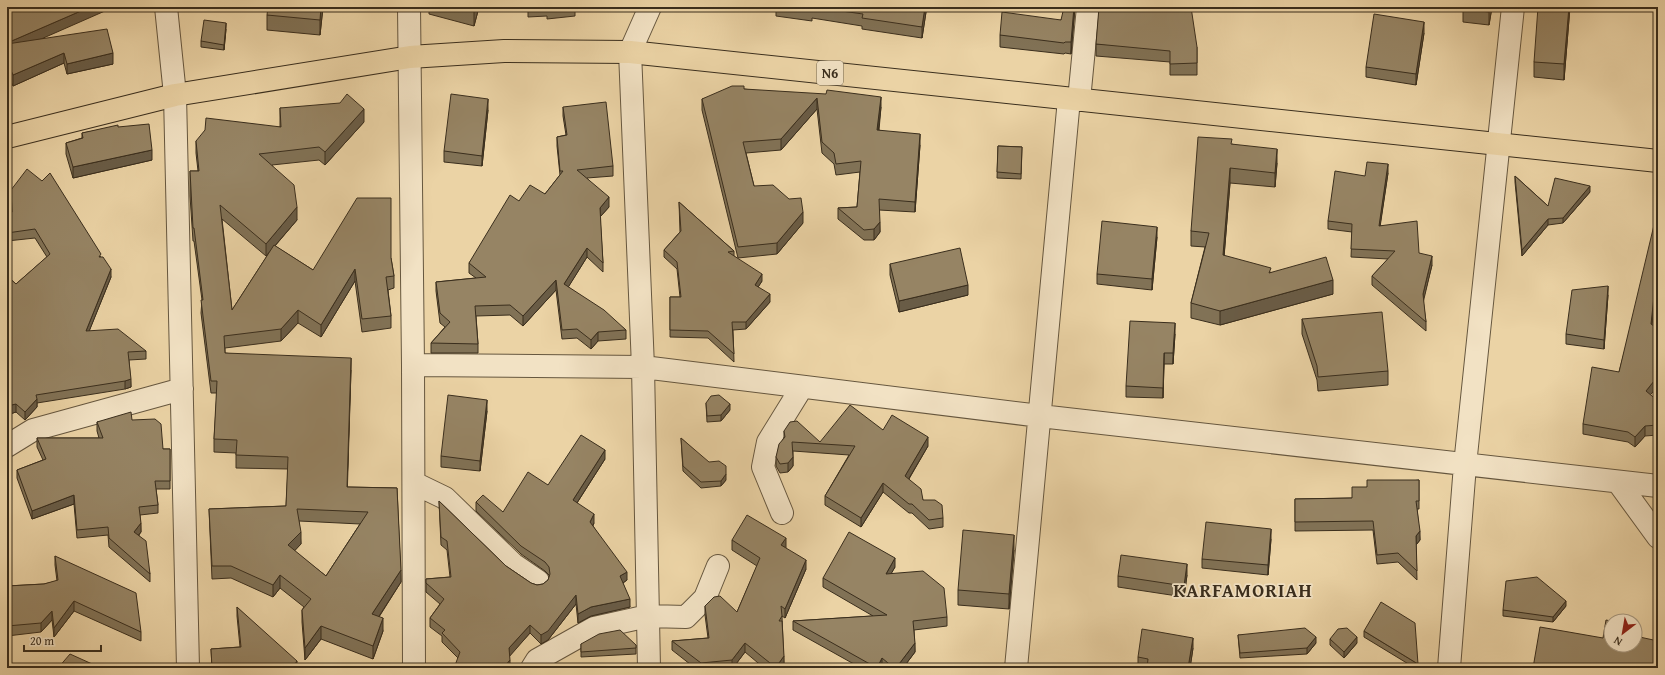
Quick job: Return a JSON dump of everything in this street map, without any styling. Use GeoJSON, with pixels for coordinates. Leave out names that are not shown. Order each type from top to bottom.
{"type":"FeatureCollection","features":[{"type":"Feature","properties":{"kind":"highway","name":"N6"},"geometry":{"type":"LineString","coordinates":[[7,137],[175,95],[410,57],[504,51],[630,52],[1658,161]]}},
{"type":"Feature","properties":{"kind":"street"},"geometry":{"type":"LineString","coordinates":[[166,7],[175,95],[188,668]]}},
{"type":"Feature","properties":{"kind":"street"},"geometry":{"type":"LineString","coordinates":[[409,7],[414,483],[414,668]]}},
{"type":"Feature","properties":{"kind":"street"},"geometry":{"type":"LineString","coordinates":[[649,668],[643,367],[630,52],[650,7]]}},
{"type":"Feature","properties":{"kind":"street"},"geometry":{"type":"LineString","coordinates":[[1016,668],[1040,416],[1074,99],[1088,7]]}},
{"type":"Feature","properties":{"kind":"street"},"geometry":{"type":"LineString","coordinates":[[1449,668],[1465,465],[1500,144],[1513,7]]}},
{"type":"Feature","properties":{"kind":"street"},"geometry":{"type":"LineString","coordinates":[[413,365],[643,367],[1040,416],[1658,486]]}},
{"type":"Feature","properties":{"kind":"street"},"geometry":{"type":"LineString","coordinates":[[782,513],[763,467],[768,442],[802,387]]}},
{"type":"Feature","properties":{"kind":"street"},"geometry":{"type":"LineString","coordinates":[[7,446],[33,430],[182,389]]}},
{"type":"Feature","properties":{"kind":"street"},"geometry":{"type":"LineString","coordinates":[[1618,482],[1658,536]]}},
{"type":"Feature","properties":{"kind":"street"},"geometry":{"type":"LineString","coordinates":[[414,483],[445,498],[513,564],[538,581]]}},
{"type":"Feature","properties":{"kind":"street"},"geometry":{"type":"LineString","coordinates":[[532,668],[537,660],[594,628],[648,616],[686,617],[705,598],[718,566]]}},
{"type":"Feature","properties":{"kind":"building"},"geometry":{"type":"Polygon","coordinates":[[[7,7],[90,7],[7,43],[7,7]]]}},
{"type":"Feature","properties":{"kind":"building"},"geometry":{"type":"Polygon","coordinates":[[[268,7],[321,7],[320,20],[267,15],[268,7]]]}},
{"type":"Feature","properties":{"kind":"building"},"geometry":{"type":"Polygon","coordinates":[[[461,7],[475,7],[474,11],[461,7]]]}},
{"type":"Feature","properties":{"kind":"building"},"geometry":{"type":"Polygon","coordinates":[[[547,7],[575,7],[547,10],[547,7]]]}},
{"type":"Feature","properties":{"kind":"building"},"geometry":{"type":"Polygon","coordinates":[[[791,7],[812,7],[812,10],[791,7]]]}},
{"type":"Feature","properties":{"kind":"building"},"geometry":{"type":"Polygon","coordinates":[[[813,7],[925,7],[922,27],[862,18],[863,14],[813,7]]]}},
{"type":"Feature","properties":{"kind":"building"},"geometry":{"type":"Polygon","coordinates":[[[1064,7],[1074,7],[1071,42],[1064,43],[1000,35],[1002,12],[1061,20],[1064,7]]]}},
{"type":"Feature","properties":{"kind":"building"},"geometry":{"type":"Polygon","coordinates":[[[1099,7],[1191,7],[1197,47],[1197,63],[1170,64],[1170,51],[1096,44],[1099,7]]]}},
{"type":"Feature","properties":{"kind":"building"},"geometry":{"type":"Polygon","coordinates":[[[1463,7],[1490,7],[1489,12],[1463,9],[1463,7]]]}},
{"type":"Feature","properties":{"kind":"building"},"geometry":{"type":"Polygon","coordinates":[[[1538,7],[1569,7],[1564,64],[1534,62],[1538,7]]]}},
{"type":"Feature","properties":{"kind":"building"},"geometry":{"type":"Polygon","coordinates":[[[1374,14],[1424,22],[1416,74],[1366,67],[1374,14]]]}},
{"type":"Feature","properties":{"kind":"building"},"geometry":{"type":"Polygon","coordinates":[[[204,20],[226,23],[224,45],[201,41],[204,20]]]}},
{"type":"Feature","properties":{"kind":"building"},"geometry":{"type":"Polygon","coordinates":[[[107,29],[113,53],[67,64],[64,53],[13,75],[7,61],[7,44],[107,29]]]}},
{"type":"Feature","properties":{"kind":"building"},"geometry":{"type":"Polygon","coordinates":[[[732,86],[744,86],[744,89],[826,94],[827,90],[881,97],[877,130],[920,134],[915,202],[879,199],[880,222],[874,229],[864,230],[838,208],[857,207],[861,161],[836,164],[834,153],[822,142],[817,98],[781,139],[743,142],[754,186],[773,185],[789,199],[801,198],[803,212],[777,243],[738,247],[702,99],[732,86]]]}},
{"type":"Feature","properties":{"kind":"building"},"geometry":{"type":"Polygon","coordinates":[[[347,94],[364,109],[325,152],[319,147],[259,154],[294,185],[297,207],[266,244],[220,205],[232,310],[274,245],[313,270],[357,198],[391,198],[391,258],[394,276],[386,277],[391,316],[362,319],[355,269],[321,325],[298,310],[281,329],[224,336],[225,353],[351,358],[347,487],[397,488],[401,570],[372,614],[383,618],[373,646],[321,626],[305,648],[302,610],[311,599],[280,575],[273,585],[231,566],[212,566],[209,509],[286,506],[288,457],[236,455],[237,440],[214,439],[217,381],[211,381],[201,300],[203,300],[193,228],[190,171],[199,171],[196,141],[205,130],[206,118],[281,127],[280,108],[340,103],[347,94]],[[297,509],[301,532],[288,545],[326,576],[368,512],[297,509]]]}},
{"type":"Feature","properties":{"kind":"building"},"geometry":{"type":"Polygon","coordinates":[[[451,94],[488,99],[482,156],[444,151],[451,94]]]}},
{"type":"Feature","properties":{"kind":"building"},"geometry":{"type":"Polygon","coordinates":[[[606,102],[613,166],[577,170],[609,197],[600,208],[603,263],[587,248],[564,284],[604,310],[626,330],[598,332],[591,340],[577,329],[562,330],[556,280],[523,316],[510,305],[475,306],[478,344],[431,343],[450,322],[440,313],[436,282],[486,277],[469,263],[510,195],[519,201],[530,185],[545,194],[563,171],[560,171],[557,137],[567,135],[563,107],[606,102]]]}},
{"type":"Feature","properties":{"kind":"building"},"geometry":{"type":"Polygon","coordinates":[[[149,124],[152,150],[73,167],[66,143],[83,138],[82,133],[118,125],[118,127],[149,124]]]}},
{"type":"Feature","properties":{"kind":"building"},"geometry":{"type":"Polygon","coordinates":[[[1198,137],[1232,139],[1231,144],[1277,149],[1275,173],[1230,168],[1223,255],[1271,268],[1269,273],[1326,257],[1333,280],[1220,311],[1191,303],[1209,233],[1191,231],[1198,137]]]}},
{"type":"Feature","properties":{"kind":"building"},"geometry":{"type":"Polygon","coordinates":[[[998,146],[1022,147],[1021,174],[997,172],[998,146]]]}},
{"type":"Feature","properties":{"kind":"building"},"geometry":{"type":"Polygon","coordinates":[[[1367,162],[1388,164],[1379,226],[1417,221],[1419,253],[1432,256],[1423,294],[1426,322],[1372,276],[1395,251],[1351,249],[1352,224],[1328,221],[1335,171],[1365,176],[1367,162]]]}},
{"type":"Feature","properties":{"kind":"building"},"geometry":{"type":"Polygon","coordinates":[[[27,169],[42,181],[50,173],[101,254],[99,257],[103,257],[111,269],[86,331],[118,329],[146,351],[128,352],[131,379],[36,395],[37,399],[25,412],[16,404],[7,406],[7,276],[16,284],[50,254],[35,229],[7,233],[7,218],[12,212],[11,190],[27,169]]]}},
{"type":"Feature","properties":{"kind":"building"},"geometry":{"type":"Polygon","coordinates":[[[1515,176],[1548,206],[1555,178],[1590,186],[1563,218],[1548,219],[1522,250],[1515,176]]]}},
{"type":"Feature","properties":{"kind":"building"},"geometry":{"type":"Polygon","coordinates":[[[679,202],[734,251],[728,252],[762,274],[755,285],[770,294],[746,322],[732,322],[734,354],[708,331],[670,330],[670,297],[681,297],[677,262],[664,250],[681,231],[679,202]]]}},
{"type":"Feature","properties":{"kind":"building"},"geometry":{"type":"Polygon","coordinates":[[[1102,221],[1157,227],[1152,279],[1097,274],[1102,221]]]}},
{"type":"Feature","properties":{"kind":"building"},"geometry":{"type":"Polygon","coordinates":[[[1654,225],[1658,226],[1658,269],[1651,324],[1658,329],[1658,376],[1646,391],[1658,401],[1658,425],[1645,426],[1635,437],[1628,432],[1583,424],[1592,367],[1619,372],[1654,225]]]}},
{"type":"Feature","properties":{"kind":"building"},"geometry":{"type":"Polygon","coordinates":[[[960,248],[968,285],[899,301],[890,264],[960,248]]]}},
{"type":"Feature","properties":{"kind":"building"},"geometry":{"type":"Polygon","coordinates":[[[1608,286],[1604,340],[1566,334],[1572,290],[1608,286]]]}},
{"type":"Feature","properties":{"kind":"building"},"geometry":{"type":"Polygon","coordinates":[[[1382,312],[1388,371],[1318,377],[1317,366],[1302,319],[1382,312]]]}},
{"type":"Feature","properties":{"kind":"building"},"geometry":{"type":"Polygon","coordinates":[[[1130,321],[1175,323],[1173,353],[1164,353],[1163,388],[1126,386],[1130,321]]]}},
{"type":"Feature","properties":{"kind":"building"},"geometry":{"type":"Polygon","coordinates":[[[448,395],[487,400],[480,461],[441,456],[448,395]]]}},
{"type":"Feature","properties":{"kind":"building"},"geometry":{"type":"Polygon","coordinates":[[[719,395],[730,404],[721,415],[707,416],[706,403],[711,396],[719,395]]]}},
{"type":"Feature","properties":{"kind":"building"},"geometry":{"type":"Polygon","coordinates":[[[850,405],[883,430],[892,415],[928,437],[905,476],[921,489],[923,500],[935,500],[942,505],[943,518],[929,520],[912,504],[909,504],[883,483],[861,518],[825,496],[855,446],[792,442],[793,457],[788,463],[780,464],[776,457],[779,444],[785,437],[784,431],[790,422],[797,421],[820,442],[850,405]]]}},
{"type":"Feature","properties":{"kind":"building"},"geometry":{"type":"Polygon","coordinates":[[[131,412],[132,420],[155,419],[161,424],[163,449],[170,449],[170,481],[155,481],[158,505],[139,507],[141,523],[134,532],[146,541],[150,574],[109,538],[108,527],[77,530],[74,495],[32,511],[17,470],[46,459],[37,438],[103,438],[97,422],[131,412]]]}},
{"type":"Feature","properties":{"kind":"building"},"geometry":{"type":"Polygon","coordinates":[[[581,435],[605,450],[573,500],[594,514],[590,522],[627,572],[620,576],[630,599],[591,607],[578,614],[576,595],[548,631],[541,635],[530,625],[509,648],[510,660],[503,668],[454,668],[460,652],[442,633],[445,630],[430,618],[444,599],[426,583],[426,579],[451,577],[447,541],[441,537],[439,501],[506,566],[531,583],[537,585],[543,584],[548,580],[550,574],[549,567],[545,562],[521,546],[476,502],[483,495],[503,512],[528,472],[548,485],[581,435]]]}},
{"type":"Feature","properties":{"kind":"building"},"geometry":{"type":"Polygon","coordinates":[[[681,438],[709,462],[719,461],[726,466],[726,474],[721,481],[701,482],[683,466],[681,438]]]}},
{"type":"Feature","properties":{"kind":"building"},"geometry":{"type":"Polygon","coordinates":[[[1367,480],[1419,480],[1419,501],[1416,501],[1420,531],[1416,536],[1417,571],[1398,553],[1377,555],[1373,521],[1295,522],[1295,499],[1352,498],[1352,487],[1367,487],[1367,480]]]}},
{"type":"Feature","properties":{"kind":"building"},"geometry":{"type":"Polygon","coordinates":[[[747,515],[786,538],[781,545],[806,560],[785,609],[781,606],[782,616],[779,621],[782,621],[784,656],[779,663],[770,663],[745,643],[732,660],[701,663],[672,641],[709,638],[705,606],[714,597],[720,596],[737,612],[760,558],[732,540],[747,515]]]}},
{"type":"Feature","properties":{"kind":"building"},"geometry":{"type":"Polygon","coordinates":[[[1206,522],[1271,529],[1268,565],[1202,559],[1206,522]]]}},
{"type":"Feature","properties":{"kind":"building"},"geometry":{"type":"Polygon","coordinates":[[[963,530],[1014,535],[1009,594],[958,590],[963,530]]]}},
{"type":"Feature","properties":{"kind":"building"},"geometry":{"type":"Polygon","coordinates":[[[849,532],[895,558],[886,574],[923,571],[944,588],[947,617],[913,621],[915,643],[896,668],[882,658],[877,668],[793,621],[887,615],[823,578],[849,532]]]}},
{"type":"Feature","properties":{"kind":"building"},"geometry":{"type":"Polygon","coordinates":[[[1121,555],[1187,564],[1184,586],[1118,576],[1121,555]]]}},
{"type":"Feature","properties":{"kind":"building"},"geometry":{"type":"Polygon","coordinates":[[[55,556],[136,593],[141,632],[74,601],[54,628],[52,611],[41,623],[7,626],[7,586],[44,584],[58,580],[55,556]]]}},
{"type":"Feature","properties":{"kind":"building"},"geometry":{"type":"Polygon","coordinates":[[[1537,577],[1566,601],[1553,617],[1503,610],[1506,581],[1537,577]]]}},
{"type":"Feature","properties":{"kind":"building"},"geometry":{"type":"Polygon","coordinates":[[[1381,602],[1415,623],[1418,664],[1364,631],[1381,602]]]}},
{"type":"Feature","properties":{"kind":"building"},"geometry":{"type":"Polygon","coordinates":[[[237,607],[297,661],[292,668],[212,668],[211,649],[241,647],[237,607]]]}},
{"type":"Feature","properties":{"kind":"building"},"geometry":{"type":"Polygon","coordinates":[[[1540,627],[1603,638],[1603,653],[1643,653],[1643,638],[1658,641],[1653,668],[1533,668],[1540,627]]]}},
{"type":"Feature","properties":{"kind":"building"},"geometry":{"type":"Polygon","coordinates":[[[1305,628],[1316,637],[1307,648],[1240,653],[1238,635],[1305,628]]]}},
{"type":"Feature","properties":{"kind":"building"},"geometry":{"type":"Polygon","coordinates":[[[1347,628],[1357,637],[1344,652],[1330,639],[1338,629],[1347,628]]]}},
{"type":"Feature","properties":{"kind":"building"},"geometry":{"type":"Polygon","coordinates":[[[1142,629],[1193,638],[1188,668],[1147,668],[1148,659],[1138,657],[1142,629]]]}},
{"type":"Feature","properties":{"kind":"building"},"geometry":{"type":"Polygon","coordinates":[[[620,630],[636,645],[636,648],[581,652],[581,644],[599,634],[620,630]]]}},
{"type":"Feature","properties":{"kind":"building"},"geometry":{"type":"Polygon","coordinates":[[[70,654],[101,668],[58,668],[70,654]]]}},
{"type":"Feature","properties":{"kind":"district","name":"KARFAMORIAH"},"geometry":{"type":"Point","coordinates":[1243,590]}}]}
